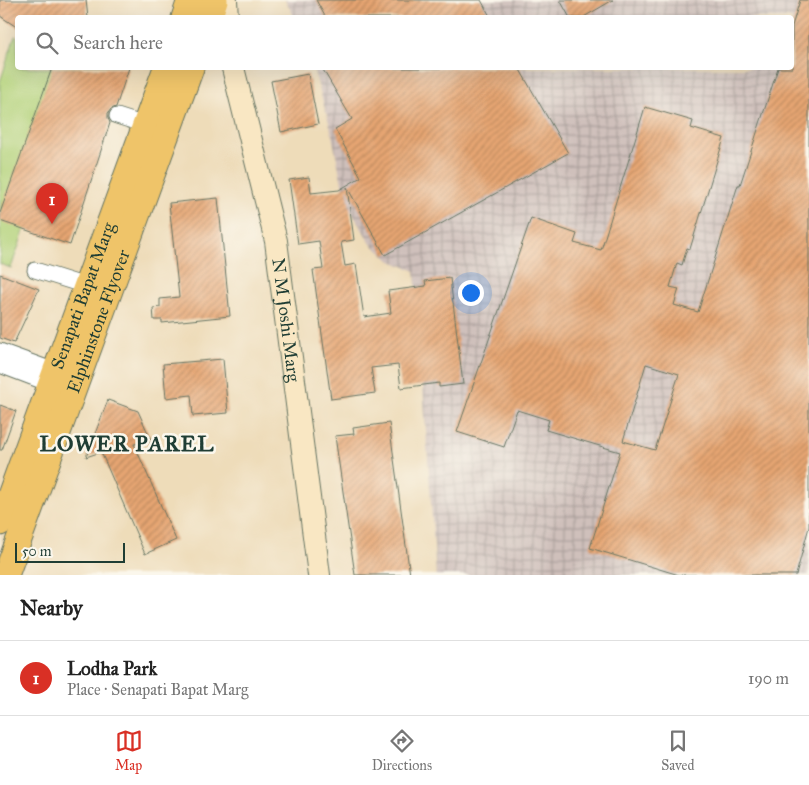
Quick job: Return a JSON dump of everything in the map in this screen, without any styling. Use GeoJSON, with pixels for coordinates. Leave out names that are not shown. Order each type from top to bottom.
{"type":"FeatureCollection","features":[{"type":"Feature","properties":{"kind":"main road"},"geometry":{"type":"LineString","coordinates":[[185,15],[190,0]]}},
{"type":"Feature","properties":{"kind":"main road"},"geometry":{"type":"LineString","coordinates":[[195,15],[200,0]]}},
{"type":"Feature","properties":{"kind":"main road"},"geometry":{"type":"LineString","coordinates":[[210,15],[215,0]]}},
{"type":"Feature","properties":{"kind":"main road"},"geometry":{"type":"LineString","coordinates":[[217,15],[222,0]]}},
{"type":"Feature","properties":{"kind":"main road"},"geometry":{"type":"LineString","coordinates":[[226,0],[227,15]]}},
{"type":"Feature","properties":{"kind":"main road","name":"Senapati Bapat Marg"},"geometry":{"type":"LineString","coordinates":[[0,523],[165,70]]}},
{"type":"Feature","properties":{"kind":"main road","name":"Elphinstone Flyover"},"geometry":{"type":"LineString","coordinates":[[0,551],[175,70]]}},
{"type":"Feature","properties":{"kind":"main road","name":"Elphinstone Flyover"},"geometry":{"type":"LineString","coordinates":[[6,575],[190,70]]}},
{"type":"Feature","properties":{"kind":"main road","name":"Senapati Bapat Marg"},"geometry":{"type":"LineString","coordinates":[[21,575],[198,70]]}},
{"type":"Feature","properties":{"kind":"main road","name":"N M Joshi Marg"},"geometry":{"type":"LineString","coordinates":[[233,70],[276,242],[319,575]]}},
{"type":"Feature","properties":{"kind":"street"},"geometry":{"type":"LineString","coordinates":[[115,121],[143,129]]}},
{"type":"Feature","properties":{"kind":"street"},"geometry":{"type":"LineString","coordinates":[[35,270],[86,286]]}},
{"type":"Feature","properties":{"kind":"street"},"geometry":{"type":"LineString","coordinates":[[0,351],[53,377]]}},
{"type":"Feature","properties":{"kind":"street"},"geometry":{"type":"LineString","coordinates":[[0,365],[53,377]]}},
{"type":"Feature","properties":{"kind":"shaded area"},"geometry":{"type":"Polygon","coordinates":[[[285,0],[809,0],[809,575],[436,575],[415,271],[391,261],[371,244],[346,203],[330,126],[314,70],[794,70],[794,15],[293,15],[285,0]]]}},
{"type":"Feature","properties":{"kind":"green space"},"geometry":{"type":"Polygon","coordinates":[[[15,36],[15,70],[80,70],[11,268],[0,264],[0,82],[15,36]]]}},
{"type":"Feature","properties":{"kind":"building"},"geometry":{"type":"Polygon","coordinates":[[[0,0],[86,0],[88,15],[15,15],[15,26],[0,16],[0,0]]]}},
{"type":"Feature","properties":{"kind":"building"},"geometry":{"type":"Polygon","coordinates":[[[316,0],[481,0],[489,15],[324,15],[316,0]]]}},
{"type":"Feature","properties":{"kind":"building"},"geometry":{"type":"Polygon","coordinates":[[[560,0],[613,0],[587,15],[568,15],[560,0]]]}},
{"type":"Feature","properties":{"kind":"building"},"geometry":{"type":"Polygon","coordinates":[[[800,0],[809,0],[809,527],[796,575],[679,575],[590,548],[620,452],[546,430],[549,420],[517,410],[504,447],[457,432],[531,218],[577,234],[574,243],[601,250],[645,107],[693,121],[691,128],[724,138],[690,249],[687,248],[682,265],[677,263],[670,287],[679,289],[674,305],[698,312],[738,185],[740,185],[777,70],[794,70],[794,20],[800,0]],[[646,364],[623,441],[655,450],[679,374],[646,364]]]}},
{"type":"Feature","properties":{"kind":"building"},"geometry":{"type":"Polygon","coordinates":[[[51,70],[128,70],[116,107],[108,113],[110,123],[70,245],[0,221],[0,213],[51,70]]]}},
{"type":"Feature","properties":{"kind":"building"},"geometry":{"type":"Polygon","coordinates":[[[323,70],[520,70],[568,153],[385,255],[347,187],[354,240],[341,242],[345,266],[356,264],[364,317],[391,313],[388,291],[426,286],[425,281],[450,278],[463,384],[439,387],[439,383],[401,388],[398,365],[371,368],[375,393],[331,399],[313,270],[323,269],[319,241],[298,244],[289,180],[309,177],[311,193],[339,190],[361,177],[335,129],[352,119],[323,70]]]}},
{"type":"Feature","properties":{"kind":"building"},"geometry":{"type":"Polygon","coordinates":[[[308,74],[318,124],[281,132],[271,81],[308,74]]]}},
{"type":"Feature","properties":{"kind":"building"},"geometry":{"type":"Polygon","coordinates":[[[218,198],[230,316],[162,323],[162,320],[154,320],[153,308],[160,307],[160,299],[179,297],[169,203],[218,198]]]}},
{"type":"Feature","properties":{"kind":"building"},"geometry":{"type":"Polygon","coordinates":[[[0,274],[39,289],[14,343],[0,338],[0,274]]]}},
{"type":"Feature","properties":{"kind":"building"},"geometry":{"type":"Polygon","coordinates":[[[223,359],[228,413],[193,416],[191,395],[166,398],[163,364],[223,359]]]}},
{"type":"Feature","properties":{"kind":"building"},"geometry":{"type":"Polygon","coordinates":[[[108,400],[138,411],[152,442],[134,444],[176,540],[145,554],[101,452],[86,457],[108,400]]]}},
{"type":"Feature","properties":{"kind":"building"},"geometry":{"type":"Polygon","coordinates":[[[0,405],[16,411],[2,450],[0,450],[0,405]]]}},
{"type":"Feature","properties":{"kind":"building"},"geometry":{"type":"Polygon","coordinates":[[[389,423],[410,575],[355,575],[335,436],[354,434],[353,428],[389,423]]]}},
{"type":"Feature","properties":{"kind":"place","name":"Lodha Park"},"geometry":{"type":"Point","coordinates":[52,224]}},
{"type":"Feature","properties":{"kind":"district","name":"LOWER PAREL"},"geometry":{"type":"Point","coordinates":[127,443]}}]}
